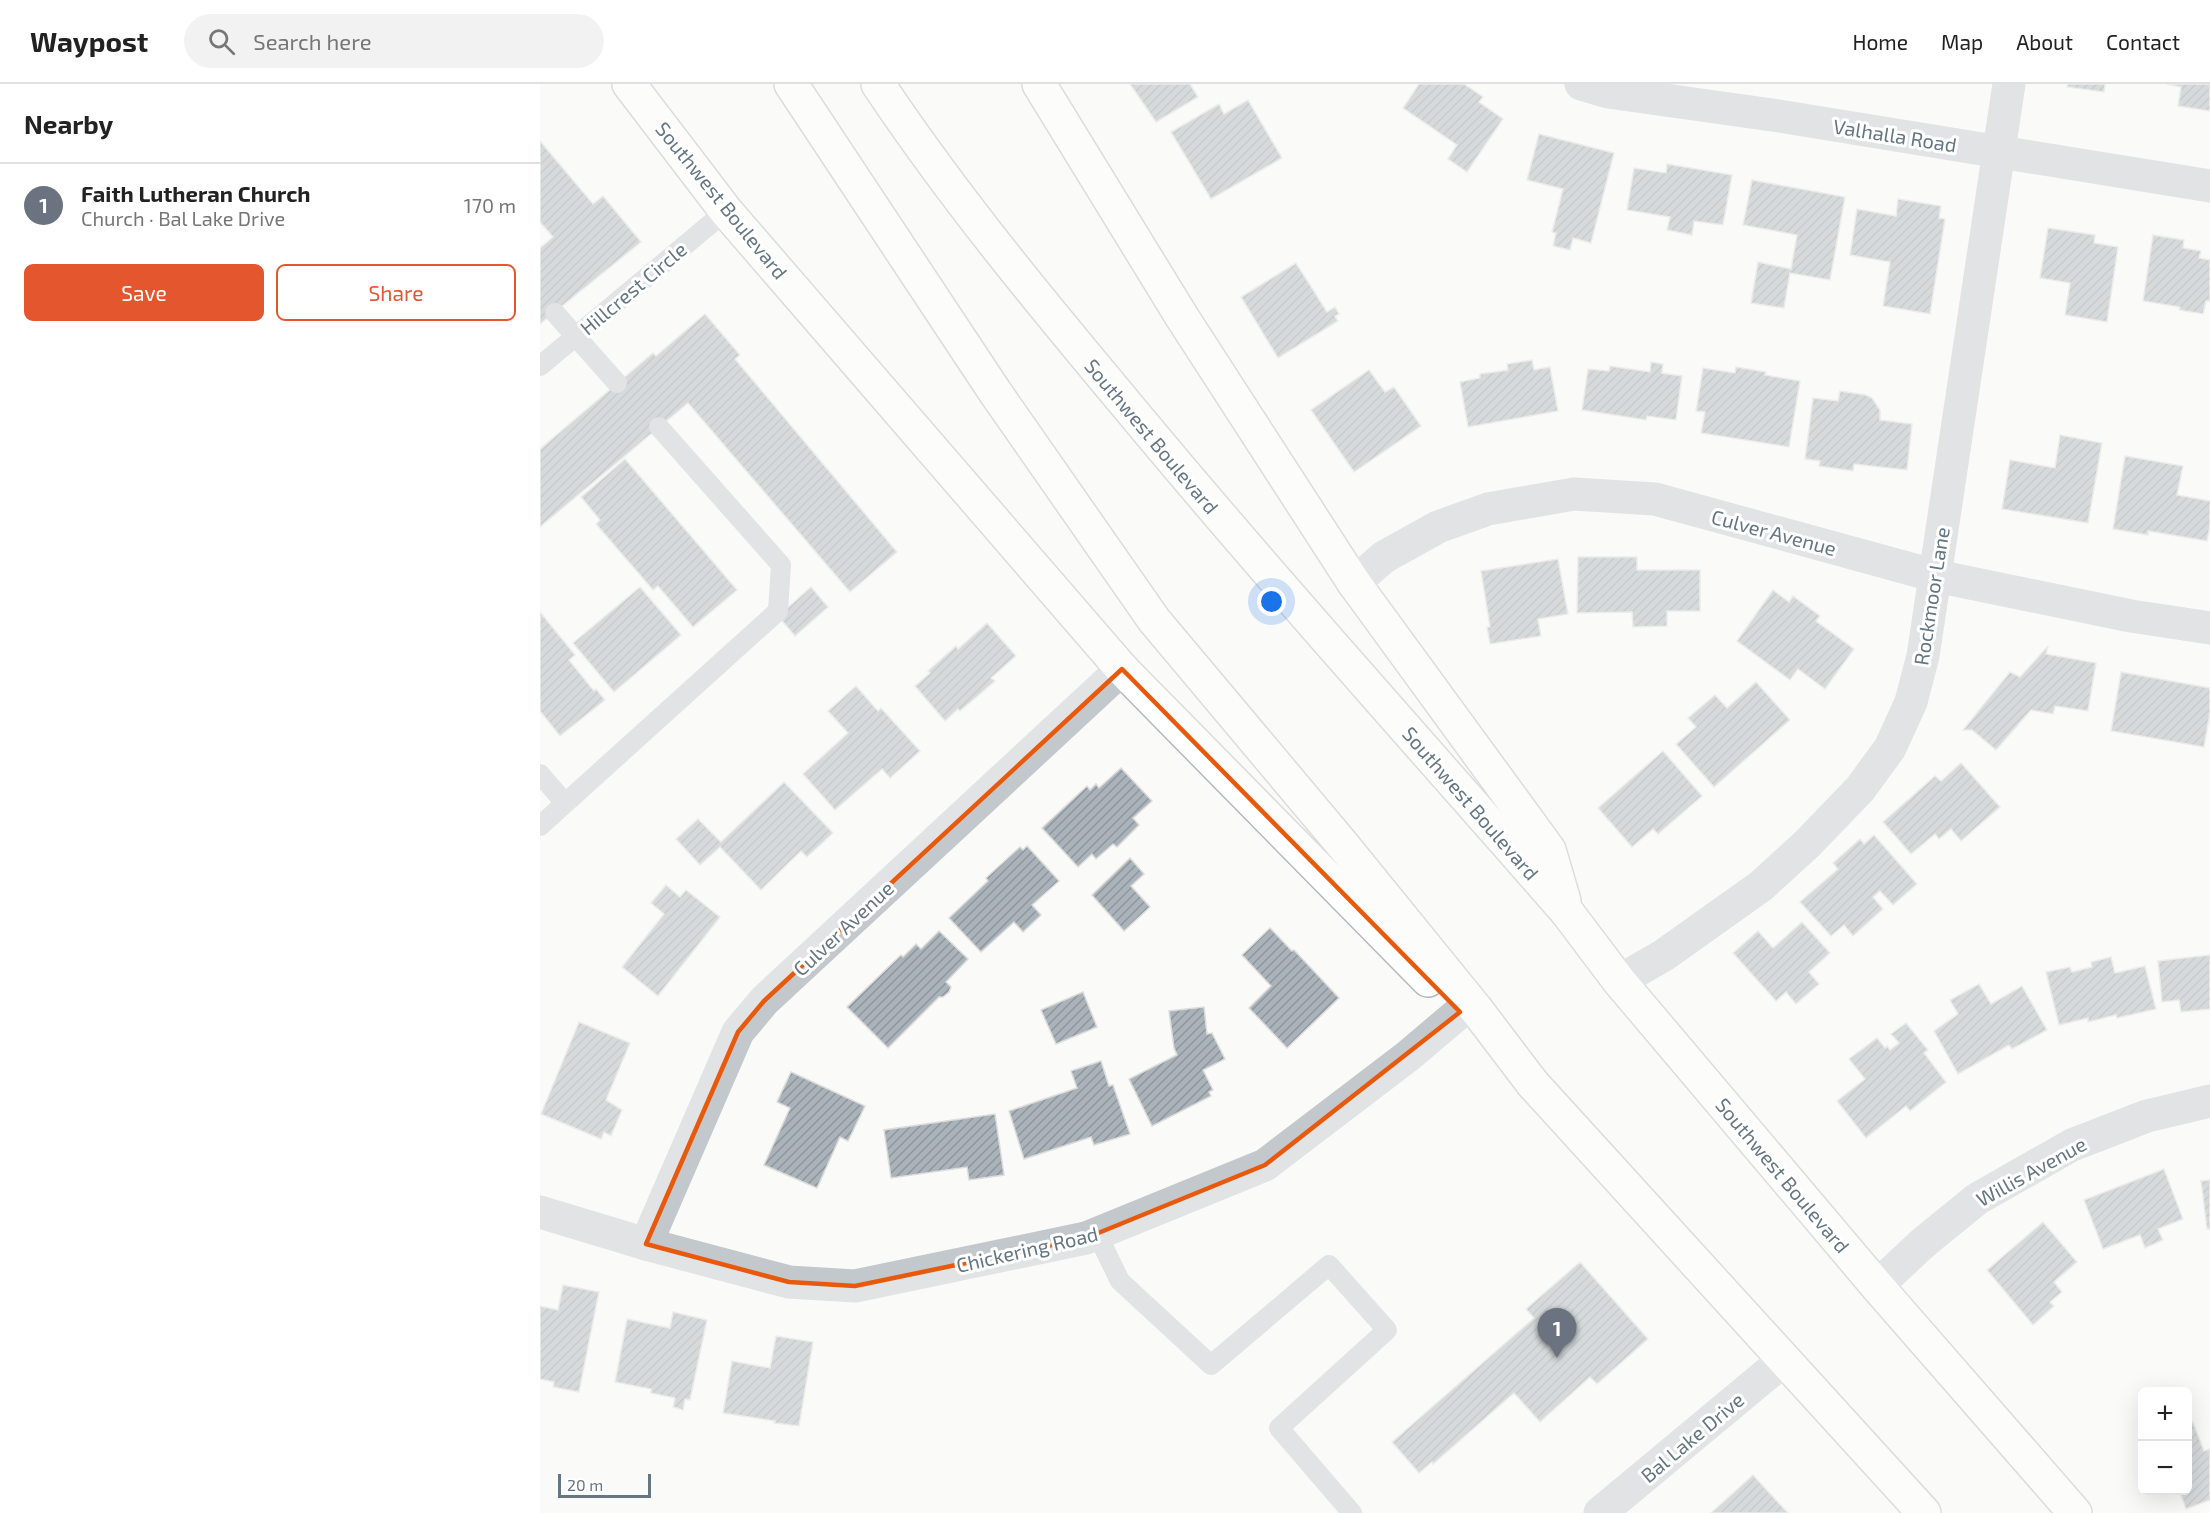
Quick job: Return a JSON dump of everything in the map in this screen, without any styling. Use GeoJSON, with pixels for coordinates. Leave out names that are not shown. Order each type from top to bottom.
{"type":"FeatureCollection","features":[{"type":"Feature","properties":{"kind":"main road","name":"Southwest Boulevard"},"geometry":{"type":"LineString","coordinates":[[629,84],[726,211],[1122,669],[1533,1084]]}},
{"type":"Feature","properties":{"kind":"main road"},"geometry":{"type":"LineString","coordinates":[[791,84],[995,392],[1154,620],[1349,853],[1476,1009],[1533,1084],[1924,1513]]}},
{"type":"Feature","properties":{"kind":"main road","name":"Southwest Boulevard"},"geometry":{"type":"LineString","coordinates":[[878,84],[977,219],[1105,380],[1236,534],[1568,912],[1619,981],[1877,1286],[2074,1513]]}},
{"type":"Feature","properties":{"kind":"main road"},"geometry":{"type":"LineString","coordinates":[[1039,84],[1182,317],[1354,583],[1549,850],[1568,912]]}},
{"type":"Feature","properties":{"kind":"street","name":"Valhalla Road"},"geometry":{"type":"LineString","coordinates":[[1581,84],[1608,92],[1779,116],[2210,186]]}},
{"type":"Feature","properties":{"kind":"street","name":"Rockmoor Lane"},"geometry":{"type":"LineString","coordinates":[[1619,981],[1664,955],[1761,886],[1807,844],[1860,789],[1890,748],[1911,702],[1923,656],[1936,576],[2009,84]]}},
{"type":"Feature","properties":{"kind":"street","name":"Culver Avenue"},"geometry":{"type":"LineString","coordinates":[[1354,583],[1384,557],[1438,527],[1488,509],[1574,494],[1654,499],[1936,576],[2131,616],[2210,628]]}},
{"type":"Feature","properties":{"kind":"street","name":"Culver Avenue"},"geometry":{"type":"LineString","coordinates":[[646,1244],[738,1032],[764,1001],[1122,669]]}},
{"type":"Feature","properties":{"kind":"street","name":"Chickering Road"},"geometry":{"type":"LineString","coordinates":[[540,1212],[646,1244],[789,1282],[855,1286],[1097,1234],[1265,1165],[1408,1056],[1460,1012]]}},
{"type":"Feature","properties":{"kind":"street","name":"Willis Avenue"},"geometry":{"type":"LineString","coordinates":[[1877,1286],[1923,1243],[1977,1199],[2072,1145],[2147,1116],[2210,1101]]}},
{"type":"Feature","properties":{"kind":"street","name":"Bal Lake Drive"},"geometry":{"type":"LineString","coordinates":[[1600,1513],[1784,1359]]}},
{"type":"Feature","properties":{"kind":"lane","name":"Hillcrest Circle"},"geometry":{"type":"LineString","coordinates":[[540,366],[726,211]]}},
{"type":"Feature","properties":{"kind":"lane"},"geometry":{"type":"LineString","coordinates":[[555,313],[617,383]]}},
{"type":"Feature","properties":{"kind":"lane"},"geometry":{"type":"LineString","coordinates":[[540,826],[778,611],[781,564],[659,427]]}},
{"type":"Feature","properties":{"kind":"lane"},"geometry":{"type":"LineString","coordinates":[[540,774],[565,803]]}},
{"type":"Feature","properties":{"kind":"lane"},"geometry":{"type":"LineString","coordinates":[[1097,1234],[1120,1281],[1211,1365],[1329,1266],[1387,1330],[1279,1428],[1352,1513]]}},
{"type":"Feature","properties":{"kind":"highlighted area"},"geometry":{"type":"Polygon","coordinates":[[[1122,669],[1460,1012],[1265,1165],[1086,1238],[855,1286],[789,1282],[646,1244],[738,1032],[764,1001],[1122,669]]]}},
{"type":"Feature","properties":{"kind":"building"},"geometry":{"type":"Polygon","coordinates":[[[1130,84],[1190,84],[1198,97],[1156,122],[1130,84]]]}},
{"type":"Feature","properties":{"kind":"building"},"geometry":{"type":"Polygon","coordinates":[[[1419,84],[1464,84],[1483,97],[1479,102],[1503,119],[1467,172],[1448,159],[1457,145],[1403,108],[1419,84]]]}},
{"type":"Feature","properties":{"kind":"building"},"geometry":{"type":"Polygon","coordinates":[[[2068,84],[2105,84],[2104,92],[2067,87],[2068,84]]]}},
{"type":"Feature","properties":{"kind":"building"},"geometry":{"type":"Polygon","coordinates":[[[2167,84],[2210,84],[2210,111],[2178,106],[2181,87],[2167,84]]]}},
{"type":"Feature","properties":{"kind":"building"},"geometry":{"type":"Polygon","coordinates":[[[1248,100],[1282,158],[1211,199],[1171,132],[1219,104],[1224,114],[1248,100]]]}},
{"type":"Feature","properties":{"kind":"building"},"geometry":{"type":"Polygon","coordinates":[[[1539,134],[1614,153],[1591,243],[1573,238],[1570,250],[1553,246],[1556,233],[1552,232],[1563,189],[1527,180],[1539,134]]]}},
{"type":"Feature","properties":{"kind":"building"},"geometry":{"type":"Polygon","coordinates":[[[540,141],[593,204],[603,196],[641,242],[540,324],[540,248],[553,237],[540,222],[540,141]]]}},
{"type":"Feature","properties":{"kind":"building"},"geometry":{"type":"Polygon","coordinates":[[[1667,164],[1732,175],[1723,225],[1694,221],[1692,235],[1667,230],[1670,217],[1627,210],[1634,168],[1666,173],[1667,164]]]}},
{"type":"Feature","properties":{"kind":"building"},"geometry":{"type":"Polygon","coordinates":[[[1752,180],[1845,197],[1830,280],[1790,273],[1784,308],[1751,303],[1758,262],[1791,269],[1797,235],[1743,225],[1752,180]]]}},
{"type":"Feature","properties":{"kind":"building"},"geometry":{"type":"Polygon","coordinates":[[[1898,199],[1941,206],[1939,218],[1945,219],[1930,314],[1883,306],[1890,262],[1850,255],[1857,209],[1896,216],[1898,199]]]}},
{"type":"Feature","properties":{"kind":"building"},"geometry":{"type":"Polygon","coordinates":[[[2048,228],[2095,235],[2094,243],[2118,247],[2107,322],[2065,315],[2070,283],[2040,278],[2048,228]]]}},
{"type":"Feature","properties":{"kind":"building"},"geometry":{"type":"Polygon","coordinates":[[[2153,235],[2184,240],[2183,248],[2201,251],[2199,258],[2210,260],[2210,301],[2206,301],[2203,314],[2179,310],[2180,307],[2143,301],[2153,235]]]}},
{"type":"Feature","properties":{"kind":"building"},"geometry":{"type":"Polygon","coordinates":[[[1296,263],[1327,312],[1335,307],[1339,314],[1335,316],[1338,321],[1278,358],[1241,297],[1296,263]]]}},
{"type":"Feature","properties":{"kind":"building"},"geometry":{"type":"Polygon","coordinates":[[[705,314],[740,355],[735,359],[897,552],[850,592],[688,403],[540,527],[540,449],[653,353],[656,356],[705,314]]]}},
{"type":"Feature","properties":{"kind":"building"},"geometry":{"type":"Polygon","coordinates":[[[1532,360],[1534,370],[1550,367],[1558,411],[1468,427],[1460,382],[1480,378],[1480,374],[1508,370],[1507,364],[1532,360]]]}},
{"type":"Feature","properties":{"kind":"building"},"geometry":{"type":"Polygon","coordinates":[[[1651,362],[1663,364],[1662,373],[1682,376],[1676,420],[1647,416],[1646,420],[1582,410],[1588,369],[1609,371],[1610,366],[1650,372],[1651,362]]]}},
{"type":"Feature","properties":{"kind":"building"},"geometry":{"type":"Polygon","coordinates":[[[1736,367],[1800,381],[1789,447],[1701,433],[1705,412],[1696,411],[1703,368],[1735,373],[1736,367]]]}},
{"type":"Feature","properties":{"kind":"building"},"geometry":{"type":"Polygon","coordinates":[[[1369,370],[1385,392],[1394,387],[1421,426],[1354,472],[1311,410],[1369,370]]]}},
{"type":"Feature","properties":{"kind":"building"},"geometry":{"type":"Polygon","coordinates":[[[1840,391],[1872,398],[1880,410],[1880,420],[1912,424],[1907,470],[1854,464],[1853,471],[1819,466],[1820,461],[1805,459],[1813,398],[1838,401],[1840,391]]]}},
{"type":"Feature","properties":{"kind":"building"},"geometry":{"type":"Polygon","coordinates":[[[2060,435],[2102,443],[2088,523],[2002,509],[2010,460],[2055,468],[2060,435]]]}},
{"type":"Feature","properties":{"kind":"building"},"geometry":{"type":"Polygon","coordinates":[[[2125,456],[2183,466],[2177,495],[2210,501],[2210,526],[2207,541],[2148,531],[2148,535],[2113,529],[2125,456]]]}},
{"type":"Feature","properties":{"kind":"building"},"geometry":{"type":"Polygon","coordinates":[[[625,459],[737,590],[693,627],[658,586],[653,590],[596,524],[600,520],[581,497],[625,459]]]}},
{"type":"Feature","properties":{"kind":"building"},"geometry":{"type":"Polygon","coordinates":[[[1578,557],[1637,557],[1637,570],[1700,570],[1700,611],[1667,611],[1667,626],[1633,627],[1632,612],[1577,613],[1578,557]]]}},
{"type":"Feature","properties":{"kind":"building"},"geometry":{"type":"Polygon","coordinates":[[[1558,559],[1568,614],[1538,619],[1541,636],[1490,644],[1487,627],[1490,627],[1481,571],[1558,559]]]}},
{"type":"Feature","properties":{"kind":"building"},"geometry":{"type":"Polygon","coordinates":[[[640,587],[681,635],[614,692],[573,643],[640,587]]]}},
{"type":"Feature","properties":{"kind":"building"},"geometry":{"type":"Polygon","coordinates":[[[811,587],[828,607],[795,636],[778,616],[811,587]]]}},
{"type":"Feature","properties":{"kind":"building"},"geometry":{"type":"Polygon","coordinates":[[[1773,590],[1789,602],[1793,596],[1820,616],[1816,621],[1854,649],[1825,689],[1798,669],[1790,680],[1737,641],[1773,590]]]}},
{"type":"Feature","properties":{"kind":"building"},"geometry":{"type":"Polygon","coordinates":[[[540,612],[575,655],[569,660],[594,691],[596,689],[605,700],[560,736],[540,711],[540,612]]]}},
{"type":"Feature","properties":{"kind":"building"},"geometry":{"type":"Polygon","coordinates":[[[987,623],[1016,656],[991,678],[995,681],[945,721],[915,686],[956,646],[958,649],[987,623]]]}},
{"type":"Feature","properties":{"kind":"building"},"geometry":{"type":"Polygon","coordinates":[[[2048,646],[2046,654],[2096,663],[2088,711],[2055,706],[2053,714],[2031,710],[1996,750],[1972,730],[1963,730],[2010,672],[2020,677],[2048,646]]]}},
{"type":"Feature","properties":{"kind":"building"},"geometry":{"type":"Polygon","coordinates":[[[2121,672],[2210,688],[2210,713],[2204,747],[2111,731],[2121,672]]]}},
{"type":"Feature","properties":{"kind":"building"},"geometry":{"type":"Polygon","coordinates":[[[1756,682],[1790,720],[1714,787],[1676,744],[1696,727],[1688,718],[1715,695],[1727,708],[1756,682]]]}},
{"type":"Feature","properties":{"kind":"building"},"geometry":{"type":"Polygon","coordinates":[[[856,686],[878,711],[881,708],[920,751],[890,778],[882,769],[835,810],[803,774],[848,733],[828,711],[856,686]]]}},
{"type":"Feature","properties":{"kind":"building"},"geometry":{"type":"Polygon","coordinates":[[[1663,751],[1702,796],[1658,834],[1653,829],[1632,847],[1598,808],[1663,751]]]}},
{"type":"Feature","properties":{"kind":"building"},"geometry":{"type":"Polygon","coordinates":[[[1961,763],[2000,807],[1961,841],[1951,829],[1939,839],[1935,834],[1911,854],[1883,822],[1935,776],[1941,781],[1961,763]]]}},
{"type":"Feature","properties":{"kind":"building"},"geometry":{"type":"Polygon","coordinates":[[[1121,768],[1152,801],[1133,818],[1139,825],[1117,847],[1113,844],[1096,859],[1092,854],[1078,867],[1042,828],[1087,786],[1090,790],[1096,784],[1099,788],[1121,768]]]}},
{"type":"Feature","properties":{"kind":"building"},"geometry":{"type":"Polygon","coordinates":[[[784,782],[833,833],[807,857],[801,851],[761,890],[720,847],[700,865],[676,839],[698,819],[721,842],[784,782]]]}},
{"type":"Feature","properties":{"kind":"building"},"geometry":{"type":"Polygon","coordinates":[[[1874,835],[1917,884],[1893,905],[1880,891],[1873,897],[1883,909],[1853,936],[1844,925],[1831,936],[1800,902],[1838,869],[1833,863],[1860,839],[1864,844],[1874,835]]]}},
{"type":"Feature","properties":{"kind":"building"},"geometry":{"type":"Polygon","coordinates":[[[1027,846],[1059,881],[1032,905],[1041,915],[1023,932],[1014,922],[981,952],[949,918],[988,881],[986,878],[1020,847],[1023,850],[1027,846]]]}},
{"type":"Feature","properties":{"kind":"building"},"geometry":{"type":"Polygon","coordinates":[[[1130,858],[1144,874],[1131,886],[1150,907],[1124,931],[1092,895],[1130,858]]]}},
{"type":"Feature","properties":{"kind":"building"},"geometry":{"type":"Polygon","coordinates":[[[666,885],[680,897],[686,890],[720,917],[658,996],[622,967],[664,914],[651,903],[666,885]]]}},
{"type":"Feature","properties":{"kind":"building"},"geometry":{"type":"Polygon","coordinates":[[[1802,922],[1830,953],[1809,972],[1819,984],[1796,1004],[1786,992],[1776,1001],[1733,953],[1758,931],[1773,948],[1802,922]]]}},
{"type":"Feature","properties":{"kind":"building"},"geometry":{"type":"Polygon","coordinates":[[[1270,928],[1339,998],[1287,1048],[1249,1008],[1271,986],[1242,955],[1270,928]]]}},
{"type":"Feature","properties":{"kind":"building"},"geometry":{"type":"Polygon","coordinates":[[[939,931],[968,959],[946,982],[951,987],[949,992],[939,997],[888,1048],[847,1007],[901,955],[903,957],[916,944],[921,949],[939,931]]]}},
{"type":"Feature","properties":{"kind":"building"},"geometry":{"type":"Polygon","coordinates":[[[2210,955],[2210,1009],[2181,1012],[2179,1000],[2162,1002],[2158,961],[2210,955]]]}},
{"type":"Feature","properties":{"kind":"building"},"geometry":{"type":"Polygon","coordinates":[[[2111,957],[2115,973],[2145,966],[2156,1009],[2117,1018],[2116,1015],[2088,1022],[2088,1018],[2059,1025],[2046,972],[2070,967],[2072,972],[2092,967],[2091,962],[2111,957]]]}},
{"type":"Feature","properties":{"kind":"building"},"geometry":{"type":"Polygon","coordinates":[[[1979,984],[1991,1004],[2022,986],[2047,1030],[2012,1049],[2009,1045],[1958,1074],[1934,1031],[1958,1014],[1950,1000],[1979,984]]]}},
{"type":"Feature","properties":{"kind":"building"},"geometry":{"type":"Polygon","coordinates":[[[1083,992],[1097,1027],[1056,1044],[1041,1010],[1083,992]]]}},
{"type":"Feature","properties":{"kind":"building"},"geometry":{"type":"Polygon","coordinates":[[[1204,1007],[1207,1034],[1212,1033],[1225,1059],[1203,1070],[1213,1090],[1209,1092],[1211,1096],[1152,1126],[1129,1079],[1177,1055],[1169,1011],[1204,1007]]]}},
{"type":"Feature","properties":{"kind":"building"},"geometry":{"type":"Polygon","coordinates":[[[579,1022],[630,1043],[606,1100],[622,1110],[611,1136],[604,1132],[601,1139],[541,1114],[579,1022]]]}},
{"type":"Feature","properties":{"kind":"building"},"geometry":{"type":"Polygon","coordinates":[[[1906,1023],[1928,1050],[1924,1053],[1946,1082],[1910,1111],[1906,1106],[1866,1138],[1837,1101],[1865,1079],[1849,1059],[1877,1038],[1885,1048],[1887,1046],[1890,1050],[1899,1043],[1891,1034],[1906,1023]]]}},
{"type":"Feature","properties":{"kind":"building"},"geometry":{"type":"Polygon","coordinates":[[[1101,1061],[1109,1086],[1113,1085],[1130,1134],[1094,1145],[1091,1137],[1024,1159],[1009,1111],[1077,1088],[1071,1071],[1101,1061]]]}},
{"type":"Feature","properties":{"kind":"building"},"geometry":{"type":"Polygon","coordinates":[[[791,1072],[865,1106],[848,1141],[840,1137],[817,1188],[764,1165],[790,1108],[777,1102],[791,1072]]]}},
{"type":"Feature","properties":{"kind":"building"},"geometry":{"type":"Polygon","coordinates":[[[995,1114],[1004,1175],[969,1180],[967,1167],[891,1178],[884,1130],[995,1114]]]}},
{"type":"Feature","properties":{"kind":"building"},"geometry":{"type":"Polygon","coordinates":[[[2164,1169],[2183,1219],[2158,1229],[2163,1240],[2145,1248],[2140,1235],[2103,1249],[2084,1200],[2164,1169]]]}},
{"type":"Feature","properties":{"kind":"building"},"geometry":{"type":"Polygon","coordinates":[[[2210,1180],[2210,1229],[2207,1229],[2201,1181],[2210,1180]]]}},
{"type":"Feature","properties":{"kind":"building"},"geometry":{"type":"Polygon","coordinates":[[[2043,1222],[2077,1262],[2054,1282],[2062,1292],[2050,1302],[2054,1306],[2033,1325],[1987,1270],[2043,1222]]]}},
{"type":"Feature","properties":{"kind":"building"},"geometry":{"type":"Polygon","coordinates":[[[1580,1262],[1648,1339],[1597,1384],[1590,1377],[1540,1422],[1514,1393],[1433,1464],[1432,1462],[1419,1473],[1392,1442],[1534,1318],[1526,1309],[1580,1262]]]}},
{"type":"Feature","properties":{"kind":"building"},"geometry":{"type":"Polygon","coordinates":[[[563,1285],[599,1292],[579,1392],[553,1387],[554,1382],[540,1379],[540,1306],[558,1310],[563,1285]]]}},
{"type":"Feature","properties":{"kind":"building"},"geometry":{"type":"Polygon","coordinates":[[[673,1312],[707,1320],[690,1400],[685,1399],[683,1410],[673,1407],[675,1398],[651,1393],[651,1389],[615,1382],[627,1319],[670,1328],[673,1312]]]}},
{"type":"Feature","properties":{"kind":"building"},"geometry":{"type":"Polygon","coordinates":[[[776,1336],[813,1342],[799,1426],[723,1413],[732,1361],[770,1368],[776,1336]]]}},
{"type":"Feature","properties":{"kind":"building"},"geometry":{"type":"Polygon","coordinates":[[[2192,1422],[2204,1451],[2210,1449],[2210,1500],[2186,1509],[2181,1495],[2192,1495],[2192,1422]]]}},
{"type":"Feature","properties":{"kind":"building"},"geometry":{"type":"Polygon","coordinates":[[[1753,1475],[1788,1513],[1711,1513],[1753,1475]]]}},
{"type":"Feature","properties":{"kind":"place","name":"Faith Lutheran Church"},"geometry":{"type":"Point","coordinates":[1557,1358]}}]}
